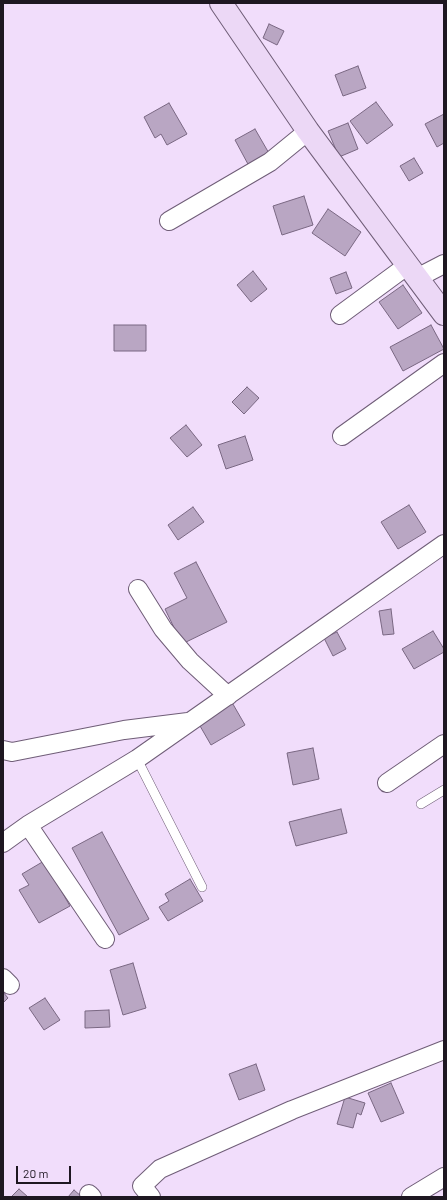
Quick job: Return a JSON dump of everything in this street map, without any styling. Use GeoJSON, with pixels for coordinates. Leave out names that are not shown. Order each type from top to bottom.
{"type":"FeatureCollection","features":[{"type":"Feature","properties":{"kind":"main road"},"geometry":{"type":"LineString","coordinates":[[221,3],[308,131],[444,314]]}},
{"type":"Feature","properties":{"kind":"street"},"geometry":{"type":"LineString","coordinates":[[169,221],[270,162],[308,131]]}},
{"type":"Feature","properties":{"kind":"street"},"geometry":{"type":"LineString","coordinates":[[340,315],[412,271],[444,264]]}},
{"type":"Feature","properties":{"kind":"street"},"geometry":{"type":"LineString","coordinates":[[342,436],[444,363]]}},
{"type":"Feature","properties":{"kind":"street"},"geometry":{"type":"LineString","coordinates":[[3,843],[28,825],[137,759],[444,544]]}},
{"type":"Feature","properties":{"kind":"street"},"geometry":{"type":"LineString","coordinates":[[138,589],[163,629],[190,661],[228,696]]}},
{"type":"Feature","properties":{"kind":"street"},"geometry":{"type":"LineString","coordinates":[[3,750],[12,752],[124,730],[190,722]]}},
{"type":"Feature","properties":{"kind":"street"},"geometry":{"type":"LineString","coordinates":[[387,783],[444,744]]}},
{"type":"Feature","properties":{"kind":"street"},"geometry":{"type":"LineString","coordinates":[[28,825],[105,939]]}},
{"type":"Feature","properties":{"kind":"street"},"geometry":{"type":"LineString","coordinates":[[151,1197],[142,1186],[160,1169],[292,1110],[444,1050]]}},
{"type":"Feature","properties":{"kind":"street"},"geometry":{"type":"LineString","coordinates":[[411,1197],[444,1177]]}},
{"type":"Feature","properties":{"kind":"lane"},"geometry":{"type":"LineString","coordinates":[[137,759],[202,887]]}},
{"type":"Feature","properties":{"kind":"lane"},"geometry":{"type":"LineString","coordinates":[[422,804],[444,790]]}},
{"type":"Feature","properties":{"kind":"building"},"geometry":{"type":"Polygon","coordinates":[[[269,24],[284,31],[277,45],[263,38],[269,24]]]}},
{"type":"Feature","properties":{"kind":"building"},"geometry":{"type":"Polygon","coordinates":[[[358,66],[366,88],[343,96],[335,75],[358,66]]]}},
{"type":"Feature","properties":{"kind":"building"},"geometry":{"type":"Polygon","coordinates":[[[376,102],[393,125],[367,144],[350,121],[376,102]]]}},
{"type":"Feature","properties":{"kind":"building"},"geometry":{"type":"Polygon","coordinates":[[[169,103],[187,134],[167,145],[161,134],[155,138],[144,117],[169,103]]]}},
{"type":"Feature","properties":{"kind":"building"},"geometry":{"type":"Polygon","coordinates":[[[444,114],[444,143],[437,147],[425,124],[444,114]]]}},
{"type":"Feature","properties":{"kind":"building"},"geometry":{"type":"Polygon","coordinates":[[[348,123],[358,149],[339,157],[328,131],[348,123]]]}},
{"type":"Feature","properties":{"kind":"building"},"geometry":{"type":"Polygon","coordinates":[[[255,129],[270,155],[249,166],[235,140],[255,129]]]}},
{"type":"Feature","properties":{"kind":"building"},"geometry":{"type":"Polygon","coordinates":[[[414,158],[423,173],[409,181],[400,166],[414,158]]]}},
{"type":"Feature","properties":{"kind":"building"},"geometry":{"type":"Polygon","coordinates":[[[304,196],[313,225],[282,235],[273,206],[304,196]]]}},
{"type":"Feature","properties":{"kind":"building"},"geometry":{"type":"Polygon","coordinates":[[[328,209],[361,232],[345,256],[312,233],[328,209]]]}},
{"type":"Feature","properties":{"kind":"building"},"geometry":{"type":"Polygon","coordinates":[[[253,271],[267,289],[251,302],[237,285],[253,271]]]}},
{"type":"Feature","properties":{"kind":"building"},"geometry":{"type":"Polygon","coordinates":[[[346,272],[352,288],[336,294],[330,278],[346,272]]]}},
{"type":"Feature","properties":{"kind":"building"},"geometry":{"type":"Polygon","coordinates":[[[403,285],[422,313],[398,329],[379,302],[403,285]]]}},
{"type":"Feature","properties":{"kind":"building"},"geometry":{"type":"Polygon","coordinates":[[[114,325],[146,325],[146,351],[114,351],[114,325]]]}},
{"type":"Feature","properties":{"kind":"building"},"geometry":{"type":"Polygon","coordinates":[[[431,325],[444,349],[403,371],[390,347],[431,325]]]}},
{"type":"Feature","properties":{"kind":"building"},"geometry":{"type":"Polygon","coordinates":[[[247,387],[259,398],[244,414],[232,402],[247,387]]]}},
{"type":"Feature","properties":{"kind":"building"},"geometry":{"type":"Polygon","coordinates":[[[186,425],[202,445],[187,457],[170,438],[186,425]]]}},
{"type":"Feature","properties":{"kind":"building"},"geometry":{"type":"Polygon","coordinates":[[[245,436],[253,460],[226,469],[218,445],[245,436]]]}},
{"type":"Feature","properties":{"kind":"building"},"geometry":{"type":"Polygon","coordinates":[[[409,505],[426,532],[398,549],[381,522],[409,505]]]}},
{"type":"Feature","properties":{"kind":"building"},"geometry":{"type":"Polygon","coordinates":[[[193,507],[204,522],[178,540],[168,525],[193,507]]]}},
{"type":"Feature","properties":{"kind":"building"},"geometry":{"type":"Polygon","coordinates":[[[196,562],[227,622],[182,644],[165,609],[187,598],[174,573],[196,562]]]}},
{"type":"Feature","properties":{"kind":"building"},"geometry":{"type":"Polygon","coordinates":[[[391,609],[394,634],[383,635],[379,611],[391,609]]]}},
{"type":"Feature","properties":{"kind":"building"},"geometry":{"type":"Polygon","coordinates":[[[433,631],[444,649],[444,652],[414,669],[402,649],[433,631]]]}},
{"type":"Feature","properties":{"kind":"building"},"geometry":{"type":"Polygon","coordinates":[[[337,632],[346,649],[333,656],[324,638],[337,632]]]}},
{"type":"Feature","properties":{"kind":"building"},"geometry":{"type":"Polygon","coordinates":[[[230,699],[245,725],[211,745],[196,719],[230,699]]]}},
{"type":"Feature","properties":{"kind":"building"},"geometry":{"type":"Polygon","coordinates":[[[313,748],[319,779],[293,785],[287,753],[313,748]]]}},
{"type":"Feature","properties":{"kind":"building"},"geometry":{"type":"Polygon","coordinates":[[[341,809],[347,833],[296,846],[289,822],[341,809]]]}},
{"type":"Feature","properties":{"kind":"building"},"geometry":{"type":"Polygon","coordinates":[[[102,832],[149,919],[119,935],[72,848],[102,832]]]}},
{"type":"Feature","properties":{"kind":"building"},"geometry":{"type":"Polygon","coordinates":[[[44,861],[70,906],[39,923],[19,890],[29,885],[22,874],[44,861]]]}},
{"type":"Feature","properties":{"kind":"building"},"geometry":{"type":"Polygon","coordinates":[[[190,879],[203,901],[168,921],[159,907],[169,901],[165,894],[190,879]]]}},
{"type":"Feature","properties":{"kind":"building"},"geometry":{"type":"Polygon","coordinates":[[[133,963],[146,1008],[123,1015],[110,970],[133,963]]]}},
{"type":"Feature","properties":{"kind":"building"},"geometry":{"type":"Polygon","coordinates":[[[3,992],[8,998],[3,1003],[3,992]]]}},
{"type":"Feature","properties":{"kind":"building"},"geometry":{"type":"Polygon","coordinates":[[[45,998],[60,1020],[44,1030],[29,1008],[45,998]]]}},
{"type":"Feature","properties":{"kind":"building"},"geometry":{"type":"Polygon","coordinates":[[[109,1010],[110,1027],[85,1028],[85,1011],[109,1010]]]}},
{"type":"Feature","properties":{"kind":"building"},"geometry":{"type":"Polygon","coordinates":[[[256,1064],[265,1090],[239,1100],[229,1074],[256,1064]]]}},
{"type":"Feature","properties":{"kind":"building"},"geometry":{"type":"Polygon","coordinates":[[[391,1083],[404,1113],[381,1122],[368,1093],[391,1083]]]}},
{"type":"Feature","properties":{"kind":"building"},"geometry":{"type":"Polygon","coordinates":[[[345,1097],[365,1103],[361,1115],[357,1113],[353,1128],[337,1124],[345,1097]]]}},
{"type":"Feature","properties":{"kind":"building"},"geometry":{"type":"Polygon","coordinates":[[[19,1189],[28,1197],[11,1197],[19,1189]]]}},
{"type":"Feature","properties":{"kind":"building"},"geometry":{"type":"Polygon","coordinates":[[[74,1190],[82,1197],[68,1197],[74,1190]]]}}]}
